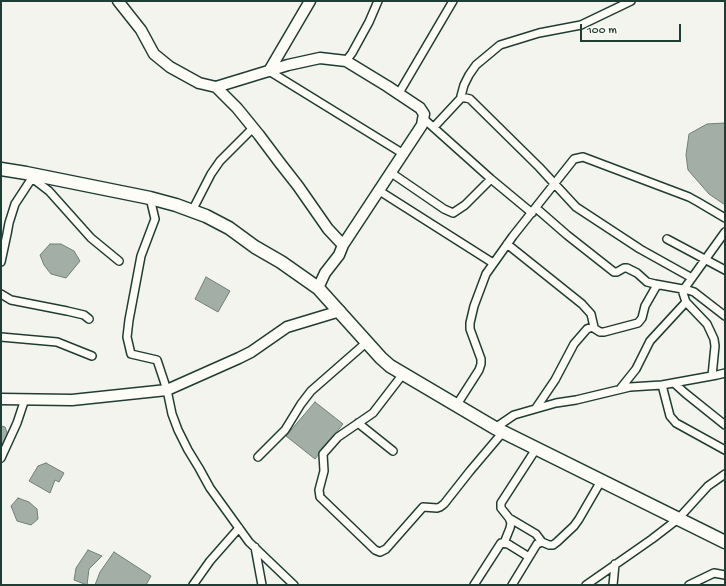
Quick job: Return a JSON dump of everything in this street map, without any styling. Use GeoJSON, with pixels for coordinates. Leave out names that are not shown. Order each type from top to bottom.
{"type":"FeatureCollection","features":[{"type":"Feature","properties":{"kind":"main road"},"geometry":{"type":"LineString","coordinates":[[1,170],[150,198],[176,205],[206,216],[229,228],[255,247],[281,262],[318,288],[381,358],[403,374],[499,430],[725,542]]}},
{"type":"Feature","properties":{"kind":"street"},"geometry":{"type":"LineString","coordinates":[[118,1],[141,30],[154,54],[170,68],[199,83],[216,87],[288,65],[320,58],[346,61],[399,93],[420,108],[424,114],[422,125],[378,190],[318,288]]}},
{"type":"Feature","properties":{"kind":"street"},"geometry":{"type":"LineString","coordinates":[[269,71],[310,1]]}},
{"type":"Feature","properties":{"kind":"street"},"geometry":{"type":"LineString","coordinates":[[346,61],[369,22],[378,1]]}},
{"type":"Feature","properties":{"kind":"street"},"geometry":{"type":"LineString","coordinates":[[399,93],[453,1]]}},
{"type":"Feature","properties":{"kind":"street"},"geometry":{"type":"LineString","coordinates":[[434,128],[462,97],[464,86],[476,65],[500,45],[538,33],[581,25],[631,1]]}},
{"type":"Feature","properties":{"kind":"street"},"geometry":{"type":"LineString","coordinates":[[269,71],[402,153]]}},
{"type":"Feature","properties":{"kind":"street"},"geometry":{"type":"LineString","coordinates":[[216,87],[237,108],[253,128],[298,186],[328,229],[343,246]]}},
{"type":"Feature","properties":{"kind":"street"},"geometry":{"type":"LineString","coordinates":[[462,97],[470,99],[539,167],[568,199],[581,210],[640,248],[692,278]]}},
{"type":"Feature","properties":{"kind":"street"},"geometry":{"type":"LineString","coordinates":[[424,119],[491,179],[612,271],[617,272],[627,268],[637,273],[647,282],[694,292],[725,316]]}},
{"type":"Feature","properties":{"kind":"street"},"geometry":{"type":"LineString","coordinates":[[192,211],[211,174],[220,161],[253,128]]}},
{"type":"Feature","properties":{"kind":"street"},"geometry":{"type":"LineString","coordinates":[[456,406],[479,370],[481,364],[481,359],[470,329],[470,317],[484,280],[493,263],[507,244],[574,159],[583,158],[688,197],[725,218]]}},
{"type":"Feature","properties":{"kind":"street"},"geometry":{"type":"LineString","coordinates":[[390,172],[453,213],[465,205],[491,179]]}},
{"type":"Feature","properties":{"kind":"street"},"geometry":{"type":"LineString","coordinates":[[1,262],[8,234],[9,222],[16,204],[34,177],[49,191],[91,238],[119,261]]}},
{"type":"Feature","properties":{"kind":"street"},"geometry":{"type":"LineString","coordinates":[[378,190],[493,263]]}},
{"type":"Feature","properties":{"kind":"street"},"geometry":{"type":"LineString","coordinates":[[150,198],[155,219],[140,256],[129,320],[128,337],[131,354],[157,360],[167,390],[172,414],[188,450],[210,488],[255,547],[294,585]]}},
{"type":"Feature","properties":{"kind":"street"},"geometry":{"type":"LineString","coordinates":[[712,376],[716,346],[714,339],[707,324],[686,302],[684,298],[684,289],[725,232]]}},
{"type":"Feature","properties":{"kind":"street"},"geometry":{"type":"LineString","coordinates":[[667,239],[725,270]]}},
{"type":"Feature","properties":{"kind":"street"},"geometry":{"type":"LineString","coordinates":[[507,244],[582,304],[591,314],[594,327],[600,332],[638,322],[642,318],[645,306],[657,285]]}},
{"type":"Feature","properties":{"kind":"street"},"geometry":{"type":"LineString","coordinates":[[1,294],[11,300],[84,315],[89,319]]}},
{"type":"Feature","properties":{"kind":"street"},"geometry":{"type":"LineString","coordinates":[[620,389],[636,369],[650,341],[686,302]]}},
{"type":"Feature","properties":{"kind":"street"},"geometry":{"type":"LineString","coordinates":[[1,399],[72,400],[167,390],[240,358],[287,327],[340,311]]}},
{"type":"Feature","properties":{"kind":"street"},"geometry":{"type":"LineString","coordinates":[[536,408],[555,380],[574,344],[589,327],[594,327]]}},
{"type":"Feature","properties":{"kind":"street"},"geometry":{"type":"LineString","coordinates":[[1,337],[56,342],[92,356]]}},
{"type":"Feature","properties":{"kind":"street"},"geometry":{"type":"LineString","coordinates":[[258,457],[285,430],[297,410],[312,392],[367,342]]}},
{"type":"Feature","properties":{"kind":"street"},"geometry":{"type":"LineString","coordinates":[[403,374],[373,413],[338,437],[323,454],[324,471],[319,490],[320,497],[375,550],[380,552],[386,549],[423,506],[436,508],[444,504],[499,430],[514,415],[556,403],[576,400],[620,389],[662,385],[712,376],[725,372]]}},
{"type":"Feature","properties":{"kind":"street"},"geometry":{"type":"LineString","coordinates":[[674,383],[685,394],[725,425]]}},
{"type":"Feature","properties":{"kind":"street"},"geometry":{"type":"LineString","coordinates":[[662,385],[670,416],[676,423],[725,450]]}},
{"type":"Feature","properties":{"kind":"street"},"geometry":{"type":"LineString","coordinates":[[1,458],[17,423],[25,399]]}},
{"type":"Feature","properties":{"kind":"street"},"geometry":{"type":"LineString","coordinates":[[358,424],[393,451]]}},
{"type":"Feature","properties":{"kind":"street"},"geometry":{"type":"LineString","coordinates":[[474,585],[498,546],[501,543],[504,543],[511,523],[501,508],[501,502],[536,449]]}},
{"type":"Feature","properties":{"kind":"street"},"geometry":{"type":"LineString","coordinates":[[586,585],[678,519],[708,486],[725,474]]}},
{"type":"Feature","properties":{"kind":"street"},"geometry":{"type":"LineString","coordinates":[[509,518],[536,534],[542,542],[553,545],[574,526],[601,481]]}},
{"type":"Feature","properties":{"kind":"street"},"geometry":{"type":"LineString","coordinates":[[193,585],[210,561],[239,528]]}},
{"type":"Feature","properties":{"kind":"street"},"geometry":{"type":"LineString","coordinates":[[512,585],[537,544],[542,542]]}},
{"type":"Feature","properties":{"kind":"street"},"geometry":{"type":"LineString","coordinates":[[504,543],[529,557]]}},
{"type":"Feature","properties":{"kind":"street"},"geometry":{"type":"LineString","coordinates":[[255,547],[262,585]]}},
{"type":"Feature","properties":{"kind":"street"},"geometry":{"type":"LineString","coordinates":[[613,585],[615,564]]}},
{"type":"Feature","properties":{"kind":"street"},"geometry":{"type":"LineString","coordinates":[[689,585],[714,574],[725,575]]}},
{"type":"Feature","properties":{"kind":"shaded area"},"geometry":{"type":"Polygon","coordinates":[[[725,123],[725,205],[709,194],[688,170],[686,155],[689,134],[707,124],[725,123]]]}},
{"type":"Feature","properties":{"kind":"shaded area"},"geometry":{"type":"Polygon","coordinates":[[[50,244],[61,244],[74,251],[80,261],[66,278],[51,274],[44,265],[40,255],[50,244]]]}},
{"type":"Feature","properties":{"kind":"shaded area"},"geometry":{"type":"Polygon","coordinates":[[[206,277],[230,291],[218,312],[195,299],[206,277]]]}},
{"type":"Feature","properties":{"kind":"shaded area"},"geometry":{"type":"Polygon","coordinates":[[[315,402],[343,424],[315,459],[286,436],[315,402]]]}},
{"type":"Feature","properties":{"kind":"shaded area"},"geometry":{"type":"Polygon","coordinates":[[[1,426],[5,427],[8,435],[1,452],[1,426]]]}},
{"type":"Feature","properties":{"kind":"shaded area"},"geometry":{"type":"Polygon","coordinates":[[[46,463],[64,473],[59,482],[55,480],[50,493],[29,481],[38,466],[46,463]]]}},
{"type":"Feature","properties":{"kind":"shaded area"},"geometry":{"type":"Polygon","coordinates":[[[18,498],[29,502],[37,509],[38,519],[31,525],[17,521],[11,506],[18,498]]]}},
{"type":"Feature","properties":{"kind":"shaded area"},"geometry":{"type":"Polygon","coordinates":[[[88,550],[102,556],[89,569],[87,585],[74,580],[76,568],[88,550]]]}},
{"type":"Feature","properties":{"kind":"shaded area"},"geometry":{"type":"Polygon","coordinates":[[[114,552],[151,576],[146,585],[95,585],[100,572],[114,552]]]}}]}
